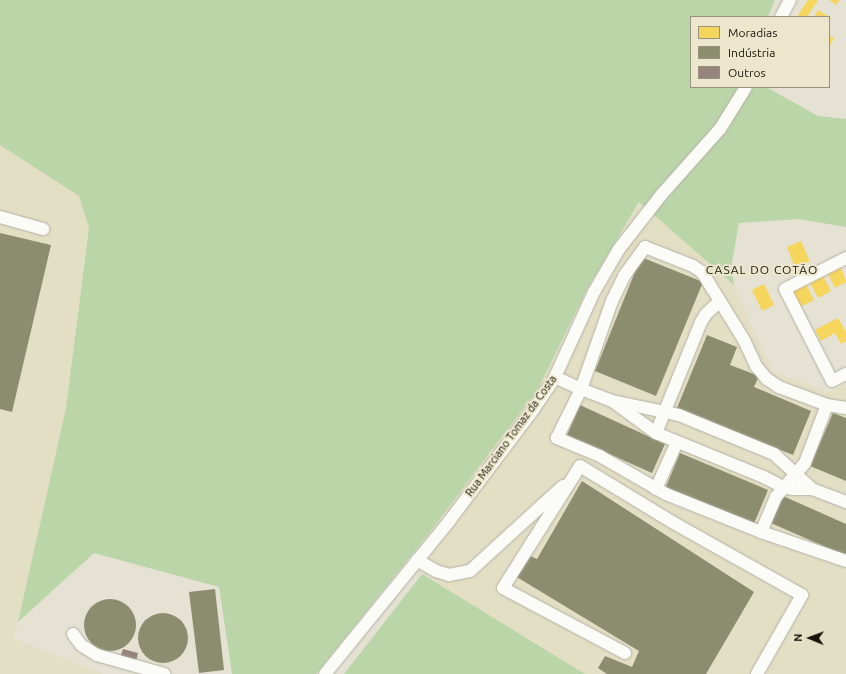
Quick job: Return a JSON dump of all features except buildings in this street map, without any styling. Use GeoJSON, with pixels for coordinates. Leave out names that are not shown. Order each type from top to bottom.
{"type":"FeatureCollection","features":[{"type":"Feature","properties":{"kind":"street"},"geometry":{"type":"LineString","coordinates":[[782,16],[790,0]]}},
{"type":"Feature","properties":{"kind":"street","name":"Rua Marciano Tomaz da Costa"},"geometry":{"type":"LineString","coordinates":[[325,674],[486,473],[555,377],[594,292],[619,249],[662,194],[720,128],[745,88]]}},
{"type":"Feature","properties":{"kind":"street"},"geometry":{"type":"LineString","coordinates":[[0,217],[43,229]]}},
{"type":"Feature","properties":{"kind":"street"},"geometry":{"type":"LineString","coordinates":[[846,408],[827,405],[779,387],[766,379],[756,366],[744,340],[702,272],[693,266],[645,247],[624,276],[612,301],[581,389],[557,438],[600,456],[656,489],[761,532],[846,561]]}},
{"type":"Feature","properties":{"kind":"street"},"geometry":{"type":"LineString","coordinates":[[846,258],[785,289],[832,381],[846,374]]}},
{"type":"Feature","properties":{"kind":"street"},"geometry":{"type":"LineString","coordinates":[[656,434],[701,322],[706,314],[720,301]]}},
{"type":"Feature","properties":{"kind":"street"},"geometry":{"type":"LineString","coordinates":[[555,377],[612,401],[679,415],[774,454],[812,489]]}},
{"type":"Feature","properties":{"kind":"street"},"geometry":{"type":"LineString","coordinates":[[612,401],[656,434],[764,477],[783,487],[794,489],[812,489],[846,502]]}},
{"type":"Feature","properties":{"kind":"street"},"geometry":{"type":"LineString","coordinates":[[761,532],[776,497],[805,463],[827,405]]}},
{"type":"Feature","properties":{"kind":"street"},"geometry":{"type":"LineString","coordinates":[[656,489],[677,442]]}},
{"type":"Feature","properties":{"kind":"street"},"geometry":{"type":"LineString","coordinates":[[625,653],[503,588],[580,466],[672,522],[802,595],[757,674]]}},
{"type":"Feature","properties":{"kind":"street"},"geometry":{"type":"LineString","coordinates":[[417,560],[436,571],[449,575],[470,571],[561,487],[571,481]]}},
{"type":"Feature","properties":{"kind":"street"},"geometry":{"type":"LineString","coordinates":[[73,634],[81,645],[97,655],[164,674]]}},
{"type":"Feature","properties":{"kind":"shaded area"},"geometry":{"type":"Polygon","coordinates":[[[0,145],[79,196],[89,228],[66,408],[14,639],[104,674],[0,674],[0,145]]]}},
{"type":"Feature","properties":{"kind":"shaded area"},"geometry":{"type":"Polygon","coordinates":[[[640,202],[674,226],[734,285],[772,371],[827,392],[846,384],[846,674],[585,674],[422,574],[426,537],[538,389],[586,291],[640,202]]]}},
{"type":"Feature","properties":{"kind":"green space"},"geometry":{"type":"Polygon","coordinates":[[[0,0],[775,0],[768,16],[690,16],[690,88],[768,88],[818,116],[846,119],[846,227],[799,219],[739,223],[731,268],[734,285],[639,202],[586,291],[538,389],[426,537],[316,674],[232,674],[219,587],[94,553],[18,622],[66,408],[89,228],[79,196],[0,145],[0,0]]]}},
{"type":"Feature","properties":{"kind":"green space"},"geometry":{"type":"Polygon","coordinates":[[[422,574],[585,674],[344,674],[422,574]]]}},
{"type":"Feature","properties":{"kind":"district","name":"CASAL DO COTÃO"},"geometry":{"type":"Point","coordinates":[762,270]}}]}
